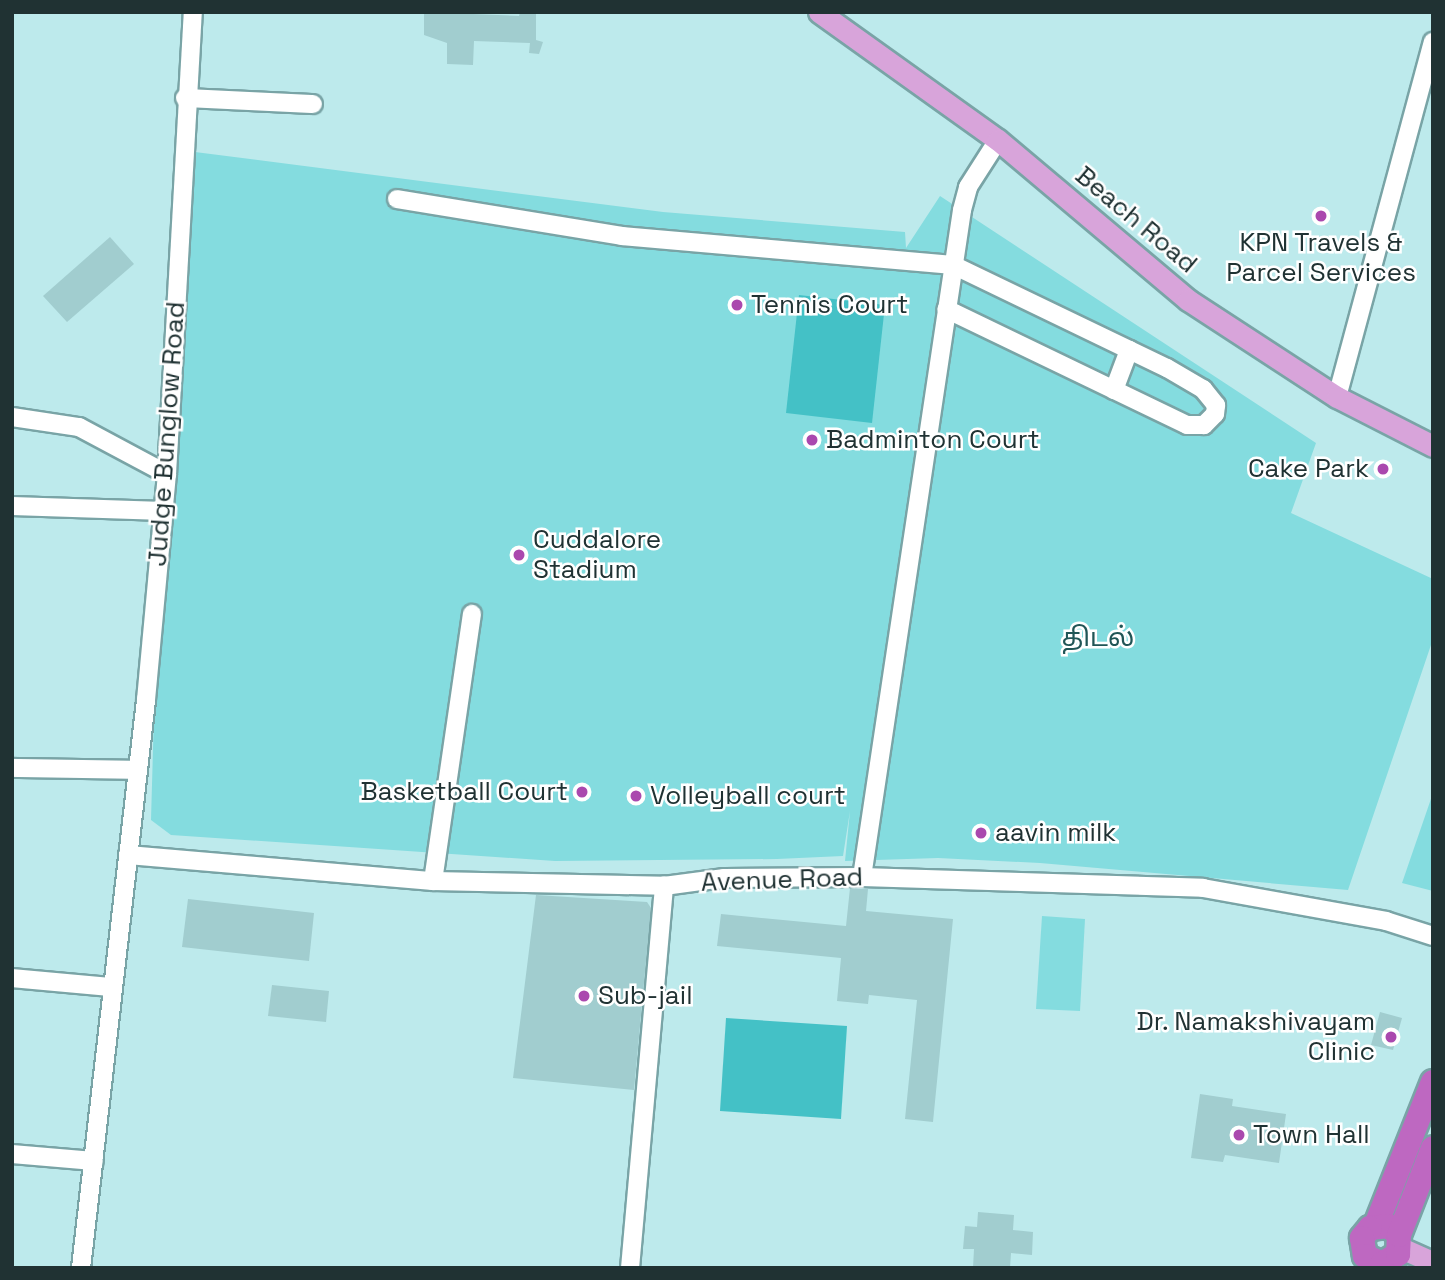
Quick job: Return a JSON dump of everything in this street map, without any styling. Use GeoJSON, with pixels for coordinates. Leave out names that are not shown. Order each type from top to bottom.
{"type":"FeatureCollection","features":[{"type":"Feature","properties":{"kind":"highway"},"geometry":{"type":"LineString","coordinates":[[1382,1254],[1433,1082]]}},
{"type":"Feature","properties":{"kind":"highway"},"geometry":{"type":"LineString","coordinates":[[1382,1254],[1433,1148]]}},
{"type":"Feature","properties":{"kind":"main road","name":"Beach Road"},"geometry":{"type":"LineString","coordinates":[[819,12],[998,140],[1188,300],[1337,397],[1433,446]]}},
{"type":"Feature","properties":{"kind":"main road"},"geometry":{"type":"LineString","coordinates":[[1382,1254],[1433,1262]]}},
{"type":"Feature","properties":{"kind":"street","name":"Judge Bunglow Road"},"geometry":{"type":"LineString","coordinates":[[81,1268],[110,988],[128,855],[167,474],[186,98],[193,12]]}},
{"type":"Feature","properties":{"kind":"street"},"geometry":{"type":"LineString","coordinates":[[1337,397],[1433,42]]}},
{"type":"Feature","properties":{"kind":"street"},"geometry":{"type":"LineString","coordinates":[[186,98],[313,104]]}},
{"type":"Feature","properties":{"kind":"street"},"geometry":{"type":"LineString","coordinates":[[862,877],[953,265],[968,187],[998,140]]}},
{"type":"Feature","properties":{"kind":"street"},"geometry":{"type":"LineString","coordinates":[[397,199],[622,236],[953,265],[1203,389],[1216,405],[1215,414],[1204,425],[1187,425],[946,309]]}},
{"type":"Feature","properties":{"kind":"street"},"geometry":{"type":"LineString","coordinates":[[1114,390],[1129,350]]}},
{"type":"Feature","properties":{"kind":"street"},"geometry":{"type":"LineString","coordinates":[[12,417],[79,427],[167,474]]}},
{"type":"Feature","properties":{"kind":"street"},"geometry":{"type":"LineString","coordinates":[[12,506],[163,511]]}},
{"type":"Feature","properties":{"kind":"street"},"geometry":{"type":"LineString","coordinates":[[433,881],[472,614]]}},
{"type":"Feature","properties":{"kind":"street"},"geometry":{"type":"LineString","coordinates":[[12,768],[137,770]]}},
{"type":"Feature","properties":{"kind":"street","name":"Avenue Road"},"geometry":{"type":"LineString","coordinates":[[128,855],[433,881],[664,886],[724,878],[862,877],[1203,888],[1386,921],[1433,936]]}},
{"type":"Feature","properties":{"kind":"street"},"geometry":{"type":"LineString","coordinates":[[630,1268],[664,886]]}},
{"type":"Feature","properties":{"kind":"street"},"geometry":{"type":"LineString","coordinates":[[12,978],[110,988]]}},
{"type":"Feature","properties":{"kind":"street"},"geometry":{"type":"LineString","coordinates":[[12,1154],[94,1161]]}},
{"type":"Feature","properties":{"kind":"green space","name":"Cuddalore Stadium"},"geometry":{"type":"Polygon","coordinates":[[[195,152],[663,212],[905,232],[906,248],[940,196],[1316,443],[1291,513],[1433,579],[1433,639],[1348,890],[1040,863],[938,858],[845,861],[850,811],[843,856],[777,859],[555,861],[171,835],[151,820],[157,607],[195,152]]]}},
{"type":"Feature","properties":{"kind":"green space"},"geometry":{"type":"Polygon","coordinates":[[[1433,793],[1433,891],[1402,883],[1433,793]]]}},
{"type":"Feature","properties":{"kind":"green space"},"geometry":{"type":"Polygon","coordinates":[[[1042,916],[1085,919],[1080,1011],[1036,1009],[1042,916]]]}},
{"type":"Feature","properties":{"kind":"shaded area"},"geometry":{"type":"Polygon","coordinates":[[[799,295],[885,305],[872,423],[786,413],[799,295]]]}},
{"type":"Feature","properties":{"kind":"shaded area"},"geometry":{"type":"Polygon","coordinates":[[[726,1018],[847,1026],[841,1119],[720,1111],[726,1018]]]}},
{"type":"Feature","properties":{"kind":"building"},"geometry":{"type":"Polygon","coordinates":[[[424,12],[519,16],[520,12],[536,12],[536,40],[543,42],[539,54],[529,53],[530,43],[474,41],[473,65],[447,64],[447,43],[424,35],[424,12]]]}},
{"type":"Feature","properties":{"kind":"building"},"geometry":{"type":"Polygon","coordinates":[[[110,237],[134,264],[67,322],[43,296],[110,237]]]}},
{"type":"Feature","properties":{"kind":"building"},"geometry":{"type":"Polygon","coordinates":[[[850,888],[868,889],[866,911],[953,919],[933,1122],[905,1119],[917,1000],[869,995],[868,1004],[837,1001],[841,958],[717,946],[721,914],[846,926],[850,888]]]}},
{"type":"Feature","properties":{"kind":"building","name":"Sub-jail"},"geometry":{"type":"Polygon","coordinates":[[[536,895],[647,902],[651,908],[634,1090],[513,1078],[536,895]]]}},
{"type":"Feature","properties":{"kind":"building"},"geometry":{"type":"Polygon","coordinates":[[[188,899],[314,913],[309,961],[182,947],[188,899]]]}},
{"type":"Feature","properties":{"kind":"building"},"geometry":{"type":"Polygon","coordinates":[[[272,985],[329,991],[326,1022],[268,1016],[272,985]]]}},
{"type":"Feature","properties":{"kind":"building"},"geometry":{"type":"Polygon","coordinates":[[[1380,1012],[1402,1018],[1393,1050],[1371,1045],[1380,1012]]]}},
{"type":"Feature","properties":{"kind":"building","name":"Town Hall"},"geometry":{"type":"Polygon","coordinates":[[[1200,1094],[1233,1099],[1232,1106],[1286,1114],[1279,1163],[1225,1155],[1223,1162],[1191,1158],[1200,1094]]]}},
{"type":"Feature","properties":{"kind":"building"},"geometry":{"type":"Polygon","coordinates":[[[978,1212],[1014,1215],[1013,1230],[1033,1232],[1032,1255],[1011,1253],[1010,1268],[973,1268],[974,1249],[963,1249],[965,1226],[977,1227],[978,1212]]]}},
{"type":"Feature","properties":{"kind":"place","name":"KPN Travels & Parcel Services"},"geometry":{"type":"Point","coordinates":[1321,216]}},
{"type":"Feature","properties":{"kind":"place","name":"Tennis Court"},"geometry":{"type":"Point","coordinates":[737,305]}},
{"type":"Feature","properties":{"kind":"place","name":"Badminton Court"},"geometry":{"type":"Point","coordinates":[812,440]}},
{"type":"Feature","properties":{"kind":"place","name":"Cake Park"},"geometry":{"type":"Point","coordinates":[1383,469]}},
{"type":"Feature","properties":{"kind":"place","name":"Cuddalore Stadium"},"geometry":{"type":"Point","coordinates":[519,555]}},
{"type":"Feature","properties":{"kind":"place","name":"Basketball Court"},"geometry":{"type":"Point","coordinates":[582,792]}},
{"type":"Feature","properties":{"kind":"place","name":"Volleyball court"},"geometry":{"type":"Point","coordinates":[636,796]}},
{"type":"Feature","properties":{"kind":"place","name":"aavin milk"},"geometry":{"type":"Point","coordinates":[981,833]}},
{"type":"Feature","properties":{"kind":"place","name":"Sub-jail"},"geometry":{"type":"Point","coordinates":[584,996]}},
{"type":"Feature","properties":{"kind":"place","name":"Dr. Namakshivayam Clinic"},"geometry":{"type":"Point","coordinates":[1391,1037]}},
{"type":"Feature","properties":{"kind":"place","name":"Town Hall"},"geometry":{"type":"Point","coordinates":[1239,1135]}},
{"type":"Feature","properties":{"kind":"park label","name":"திடல்"},"geometry":{"type":"Point","coordinates":[1098,638]}}]}
